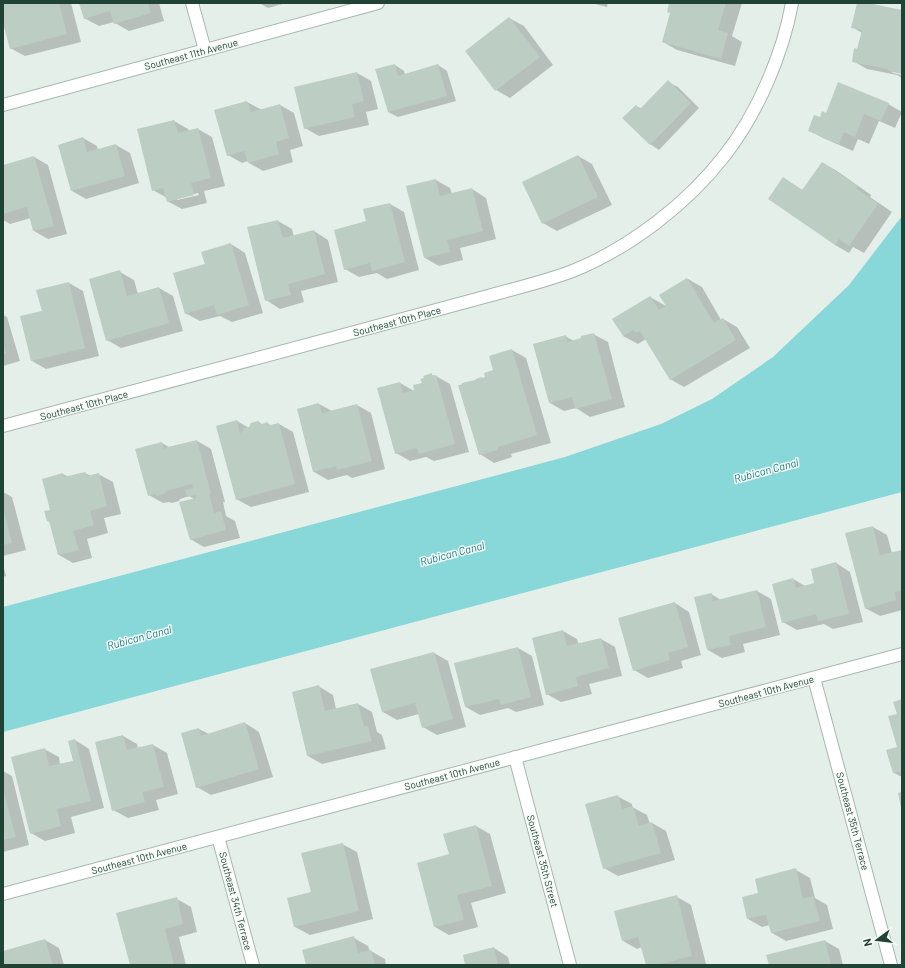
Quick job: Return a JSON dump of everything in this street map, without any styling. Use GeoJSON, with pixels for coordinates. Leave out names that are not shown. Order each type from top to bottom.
{"type":"FeatureCollection","features":[{"type":"Feature","properties":{"kind":"street"},"geometry":{"type":"LineString","coordinates":[[192,3],[205,50]]}},
{"type":"Feature","properties":{"kind":"street","name":"Southeast 11th Avenue"},"geometry":{"type":"LineString","coordinates":[[3,105],[378,3]]}},
{"type":"Feature","properties":{"kind":"street","name":"Southeast 10th Place"},"geometry":{"type":"LineString","coordinates":[[3,426],[545,280],[573,271],[600,259],[655,223],[680,202],[726,155],[743,129],[771,75],[781,46],[792,3]]}},
{"type":"Feature","properties":{"kind":"street","name":"Southeast 10th Avenue"},"geometry":{"type":"LineString","coordinates":[[3,894],[902,654]]}},
{"type":"Feature","properties":{"kind":"street","name":"Southeast 35th Terrace"},"geometry":{"type":"LineString","coordinates":[[814,678],[891,965]]}},
{"type":"Feature","properties":{"kind":"street","name":"Southeast 35th Street"},"geometry":{"type":"LineString","coordinates":[[515,757],[570,965]]}},
{"type":"Feature","properties":{"kind":"street","name":"Southeast 34th Terrace"},"geometry":{"type":"LineString","coordinates":[[218,837],[253,965]]}},
{"type":"Feature","properties":{"kind":"water","name":"Rubican Canal"},"geometry":{"type":"Polygon","coordinates":[[[902,216],[902,492],[3,732],[3,607],[565,457],[661,424],[712,399],[773,357],[849,285],[902,216]]]}},
{"type":"Feature","properties":{"kind":"building"},"geometry":{"type":"Polygon","coordinates":[[[3,3],[59,3],[67,34],[10,49],[3,23],[3,3]]]}},
{"type":"Feature","properties":{"kind":"building"},"geometry":{"type":"Polygon","coordinates":[[[79,3],[148,3],[151,13],[114,24],[110,11],[84,19],[79,3]]]}},
{"type":"Feature","properties":{"kind":"building"},"geometry":{"type":"Polygon","coordinates":[[[669,3],[726,3],[718,30],[728,33],[721,59],[662,42],[670,13],[667,12],[669,3]]]}},
{"type":"Feature","properties":{"kind":"building"},"geometry":{"type":"Polygon","coordinates":[[[857,3],[868,3],[902,10],[902,74],[888,71],[888,69],[852,62],[854,48],[857,49],[862,30],[851,28],[857,3]]]}},
{"type":"Feature","properties":{"kind":"building"},"geometry":{"type":"Polygon","coordinates":[[[509,17],[540,57],[495,91],[465,51],[509,17]]]}},
{"type":"Feature","properties":{"kind":"building"},"geometry":{"type":"Polygon","coordinates":[[[395,64],[398,76],[438,64],[447,96],[388,112],[375,69],[395,64]]]}},
{"type":"Feature","properties":{"kind":"building"},"geometry":{"type":"Polygon","coordinates":[[[357,72],[364,101],[352,104],[355,117],[304,129],[294,87],[357,72]]]}},
{"type":"Feature","properties":{"kind":"building"},"geometry":{"type":"Polygon","coordinates":[[[668,80],[691,103],[650,145],[622,118],[636,105],[640,109],[668,80]]]}},
{"type":"Feature","properties":{"kind":"building"},"geometry":{"type":"Polygon","coordinates":[[[838,82],[889,103],[881,121],[864,114],[855,137],[844,132],[839,144],[808,131],[814,115],[820,117],[822,111],[826,113],[838,82]]]}},
{"type":"Feature","properties":{"kind":"building"},"geometry":{"type":"Polygon","coordinates":[[[247,101],[251,112],[280,104],[289,138],[276,142],[279,154],[248,163],[244,151],[227,156],[214,110],[247,101]]]}},
{"type":"Feature","properties":{"kind":"building"},"geometry":{"type":"Polygon","coordinates":[[[174,120],[178,133],[198,128],[211,178],[191,183],[194,195],[167,202],[163,188],[152,191],[137,129],[174,120]]]}},
{"type":"Feature","properties":{"kind":"building"},"geometry":{"type":"Polygon","coordinates":[[[83,137],[87,152],[116,144],[125,176],[71,191],[58,145],[83,137]]]}},
{"type":"Feature","properties":{"kind":"building"},"geometry":{"type":"Polygon","coordinates":[[[578,155],[598,197],[542,224],[522,182],[578,155]]]}},
{"type":"Feature","properties":{"kind":"building"},"geometry":{"type":"Polygon","coordinates":[[[34,156],[54,226],[33,231],[27,207],[3,214],[3,165],[34,156]]]}},
{"type":"Feature","properties":{"kind":"building"},"geometry":{"type":"Polygon","coordinates":[[[822,162],[858,186],[856,188],[878,204],[849,246],[839,239],[835,245],[768,199],[783,177],[802,190],[822,162]]]}},
{"type":"Feature","properties":{"kind":"building"},"geometry":{"type":"Polygon","coordinates":[[[436,179],[440,196],[472,188],[483,231],[447,240],[450,252],[424,258],[406,186],[436,179]]]}},
{"type":"Feature","properties":{"kind":"building"},"geometry":{"type":"Polygon","coordinates":[[[390,203],[405,262],[372,271],[370,263],[344,270],[334,230],[366,221],[363,209],[390,203]]]}},
{"type":"Feature","properties":{"kind":"building"},"geometry":{"type":"Polygon","coordinates":[[[278,220],[283,238],[314,230],[325,274],[288,284],[291,295],[265,301],[247,227],[278,220]]]}},
{"type":"Feature","properties":{"kind":"building"},"geometry":{"type":"Polygon","coordinates":[[[231,243],[249,305],[217,315],[214,305],[185,314],[173,273],[205,264],[201,252],[231,243]]]}},
{"type":"Feature","properties":{"kind":"building"},"geometry":{"type":"Polygon","coordinates":[[[120,270],[127,296],[159,287],[169,323],[106,341],[89,279],[120,270]]]}},
{"type":"Feature","properties":{"kind":"building"},"geometry":{"type":"Polygon","coordinates":[[[687,278],[714,323],[723,318],[736,340],[670,380],[640,331],[635,333],[633,330],[623,336],[612,319],[650,296],[659,310],[666,306],[659,295],[687,278]]]}},
{"type":"Feature","properties":{"kind":"building"},"geometry":{"type":"Polygon","coordinates":[[[69,282],[85,348],[31,361],[20,316],[42,311],[36,290],[69,282]]]}},
{"type":"Feature","properties":{"kind":"building"},"geometry":{"type":"Polygon","coordinates":[[[594,333],[612,399],[575,409],[572,397],[549,403],[533,344],[566,335],[567,342],[581,338],[581,336],[594,333]]]}},
{"type":"Feature","properties":{"kind":"building"},"geometry":{"type":"Polygon","coordinates":[[[3,344],[6,353],[3,354],[3,344]]]}},
{"type":"Feature","properties":{"kind":"building"},"geometry":{"type":"Polygon","coordinates":[[[512,349],[537,435],[498,447],[498,450],[479,455],[458,385],[485,377],[484,373],[493,370],[489,356],[512,349]]]}},
{"type":"Feature","properties":{"kind":"building"},"geometry":{"type":"Polygon","coordinates":[[[432,373],[432,376],[436,375],[455,444],[419,454],[417,448],[395,454],[377,388],[400,382],[403,393],[414,390],[413,385],[422,383],[420,379],[424,378],[423,376],[432,373]]]}},
{"type":"Feature","properties":{"kind":"building"},"geometry":{"type":"Polygon","coordinates":[[[319,403],[322,413],[357,404],[372,461],[337,470],[336,466],[313,472],[297,409],[319,403]]]}},
{"type":"Feature","properties":{"kind":"building"},"geometry":{"type":"Polygon","coordinates":[[[237,420],[240,433],[244,428],[249,427],[251,423],[258,421],[262,424],[267,422],[270,425],[279,423],[295,484],[236,500],[216,426],[237,420]]]}},
{"type":"Feature","properties":{"kind":"building"},"geometry":{"type":"Polygon","coordinates":[[[197,440],[211,494],[209,494],[214,513],[221,511],[226,530],[190,540],[179,502],[196,498],[196,495],[187,497],[185,490],[193,488],[192,484],[166,491],[165,493],[157,496],[155,494],[148,496],[135,449],[162,442],[164,449],[197,440]]]}},
{"type":"Feature","properties":{"kind":"building"},"geometry":{"type":"Polygon","coordinates":[[[85,472],[87,476],[99,473],[107,506],[90,511],[94,525],[73,531],[79,550],[58,555],[49,521],[47,521],[44,511],[50,510],[42,479],[63,473],[64,477],[85,472]]]}},
{"type":"Feature","properties":{"kind":"building"},"geometry":{"type":"Polygon","coordinates":[[[3,509],[12,543],[3,545],[3,509]]]}},
{"type":"Feature","properties":{"kind":"building"},"geometry":{"type":"Polygon","coordinates":[[[873,526],[880,555],[902,550],[902,591],[895,592],[896,600],[865,609],[845,533],[873,526]]]}},
{"type":"Feature","properties":{"kind":"building"},"geometry":{"type":"Polygon","coordinates":[[[836,562],[849,614],[818,621],[816,614],[782,623],[772,584],[793,578],[796,588],[814,583],[811,569],[836,562]]]}},
{"type":"Feature","properties":{"kind":"building"},"geometry":{"type":"Polygon","coordinates":[[[757,590],[766,627],[729,636],[731,645],[707,650],[694,597],[712,593],[713,601],[757,590]]]}},
{"type":"Feature","properties":{"kind":"building"},"geometry":{"type":"Polygon","coordinates":[[[675,602],[688,647],[668,653],[670,660],[633,671],[618,618],[675,602]]]}},
{"type":"Feature","properties":{"kind":"building"},"geometry":{"type":"Polygon","coordinates":[[[563,630],[567,646],[601,638],[609,668],[576,677],[578,686],[546,695],[532,638],[563,630]]]}},
{"type":"Feature","properties":{"kind":"building"},"geometry":{"type":"Polygon","coordinates":[[[518,647],[531,697],[501,705],[499,699],[465,707],[454,663],[518,647]]]}},
{"type":"Feature","properties":{"kind":"building"},"geometry":{"type":"Polygon","coordinates":[[[434,652],[453,719],[422,728],[415,703],[382,712],[370,669],[434,652]]]}},
{"type":"Feature","properties":{"kind":"building"},"geometry":{"type":"Polygon","coordinates":[[[319,685],[325,711],[358,703],[364,726],[368,726],[372,741],[307,756],[292,692],[319,685]]]}},
{"type":"Feature","properties":{"kind":"building"},"geometry":{"type":"Polygon","coordinates":[[[902,699],[902,771],[893,773],[886,750],[897,747],[888,716],[897,714],[893,702],[902,699]]]}},
{"type":"Feature","properties":{"kind":"building"},"geometry":{"type":"Polygon","coordinates":[[[245,722],[259,769],[196,788],[181,733],[199,728],[201,736],[245,722]]]}},
{"type":"Feature","properties":{"kind":"building"},"geometry":{"type":"Polygon","coordinates":[[[123,735],[127,750],[153,744],[164,787],[142,792],[145,802],[112,811],[95,742],[123,735]]]}},
{"type":"Feature","properties":{"kind":"building"},"geometry":{"type":"Polygon","coordinates":[[[75,739],[91,801],[57,809],[61,826],[30,834],[11,757],[45,748],[49,766],[73,761],[68,741],[75,739]]]}},
{"type":"Feature","properties":{"kind":"building"},"geometry":{"type":"Polygon","coordinates":[[[3,790],[16,837],[3,840],[3,790]]]}},
{"type":"Feature","properties":{"kind":"building"},"geometry":{"type":"Polygon","coordinates":[[[902,792],[902,808],[901,808],[898,793],[902,792]]]}},
{"type":"Feature","properties":{"kind":"building"},"geometry":{"type":"Polygon","coordinates":[[[618,795],[622,809],[633,806],[639,826],[652,822],[661,853],[603,869],[585,804],[618,795]]]}},
{"type":"Feature","properties":{"kind":"building"},"geometry":{"type":"Polygon","coordinates":[[[476,825],[492,886],[457,895],[464,920],[434,927],[417,863],[449,854],[443,834],[476,825]]]}},
{"type":"Feature","properties":{"kind":"building"},"geometry":{"type":"Polygon","coordinates":[[[343,843],[359,911],[294,927],[287,898],[311,892],[301,853],[343,843]]]}},
{"type":"Feature","properties":{"kind":"building"},"geometry":{"type":"Polygon","coordinates":[[[796,868],[803,899],[813,896],[820,921],[771,933],[766,915],[747,919],[742,897],[758,893],[755,879],[796,868]]]}},
{"type":"Feature","properties":{"kind":"building"},"geometry":{"type":"Polygon","coordinates":[[[677,895],[692,956],[657,965],[646,965],[638,937],[622,941],[614,911],[677,895]]]}},
{"type":"Feature","properties":{"kind":"building"},"geometry":{"type":"Polygon","coordinates":[[[177,897],[183,924],[165,929],[174,965],[130,965],[116,913],[177,897]]]}},
{"type":"Feature","properties":{"kind":"building"},"geometry":{"type":"Polygon","coordinates":[[[354,936],[358,953],[371,950],[375,965],[306,965],[302,950],[354,936]]]}},
{"type":"Feature","properties":{"kind":"building"},"geometry":{"type":"Polygon","coordinates":[[[45,939],[53,965],[3,965],[3,951],[45,939]]]}},
{"type":"Feature","properties":{"kind":"building"},"geometry":{"type":"Polygon","coordinates":[[[825,940],[831,965],[769,965],[766,955],[825,940]]]}},
{"type":"Feature","properties":{"kind":"building"},"geometry":{"type":"Polygon","coordinates":[[[494,947],[498,965],[465,965],[463,955],[494,947]]]}}]}
